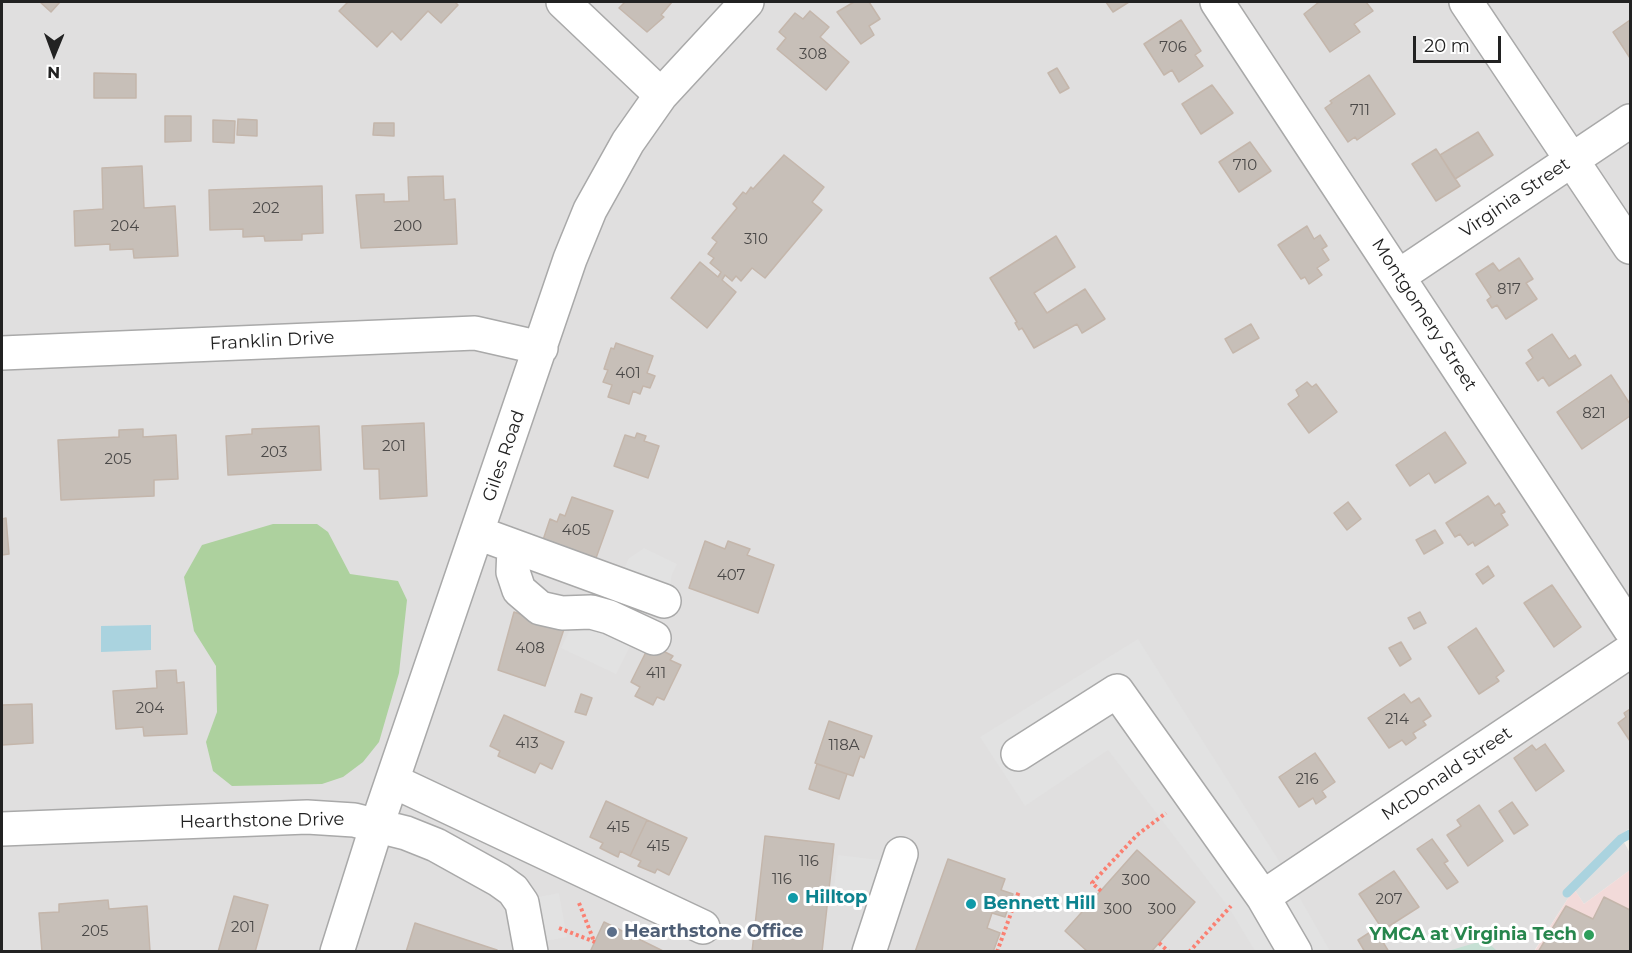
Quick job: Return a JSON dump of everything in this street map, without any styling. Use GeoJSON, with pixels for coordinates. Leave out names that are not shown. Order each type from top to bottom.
{"type":"FeatureCollection","features":[{"type":"Feature","properties":{"kind":"street"},"geometry":{"type":"LineString","coordinates":[[563,2],[661,95]]}},
{"type":"Feature","properties":{"kind":"street","name":"Giles Road"},"geometry":{"type":"LineString","coordinates":[[337,951],[377,825],[570,259],[590,210],[628,142],[661,95],[747,2]]}},
{"type":"Feature","properties":{"kind":"street","name":"Montgomery Street"},"geometry":{"type":"LineString","coordinates":[[1217,2],[1630,629]]}},
{"type":"Feature","properties":{"kind":"street"},"geometry":{"type":"LineString","coordinates":[[1466,2],[1630,247]]}},
{"type":"Feature","properties":{"kind":"street","name":"Virginia Street"},"geometry":{"type":"LineString","coordinates":[[1399,276],[1630,121]]}},
{"type":"Feature","properties":{"kind":"street","name":"Franklin Drive"},"geometry":{"type":"LineString","coordinates":[[2,353],[475,333],[541,348]]}},
{"type":"Feature","properties":{"kind":"street"},"geometry":{"type":"LineString","coordinates":[[478,533],[664,601]]}},
{"type":"Feature","properties":{"kind":"street"},"geometry":{"type":"LineString","coordinates":[[514,548],[513,572],[519,590],[540,608],[562,613],[591,612],[609,617],[654,638]]}},
{"type":"Feature","properties":{"kind":"street"},"geometry":{"type":"LineString","coordinates":[[588,574],[591,612]]}},
{"type":"Feature","properties":{"kind":"street","name":"McDonald Street"},"geometry":{"type":"LineString","coordinates":[[1263,897],[1630,651]]}},
{"type":"Feature","properties":{"kind":"street"},"geometry":{"type":"LineString","coordinates":[[1018,754],[1118,691],[1263,897],[1294,951]]}},
{"type":"Feature","properties":{"kind":"street"},"geometry":{"type":"LineString","coordinates":[[393,781],[703,927]]}},
{"type":"Feature","properties":{"kind":"street","name":"Hearthstone Drive"},"geometry":{"type":"LineString","coordinates":[[2,828],[307,817],[354,820],[377,825],[436,845],[488,873],[513,890],[522,903],[531,951]]}},
{"type":"Feature","properties":{"kind":"street"},"geometry":{"type":"LineString","coordinates":[[869,951],[901,854]]}},
{"type":"Feature","properties":{"kind":"path"},"geometry":{"type":"LineString","coordinates":[[1101,891],[1092,883],[1137,835],[1160,817]]}},
{"type":"Feature","properties":{"kind":"path"},"geometry":{"type":"LineString","coordinates":[[997,951],[1019,891]]}},
{"type":"Feature","properties":{"kind":"path"},"geometry":{"type":"LineString","coordinates":[[566,929],[595,942],[576,894]]}},
{"type":"Feature","properties":{"kind":"path"},"geometry":{"type":"LineString","coordinates":[[1189,951],[1229,908]]}},
{"type":"Feature","properties":{"kind":"path"},"geometry":{"type":"LineString","coordinates":[[1159,943],[1169,951]]}},
{"type":"Feature","properties":{"kind":"shaded area"},"geometry":{"type":"Polygon","coordinates":[[[2,2],[1630,2],[1630,828],[1620,835],[1630,853],[1630,870],[1584,904],[1574,889],[1534,951],[2,952],[2,2]]]}},
{"type":"Feature","properties":{"kind":"shaded area"},"geometry":{"type":"Polygon","coordinates":[[[644,548],[677,564],[672,574],[665,615],[613,591],[629,558],[644,548]]]}},
{"type":"Feature","properties":{"kind":"shaded area"},"geometry":{"type":"Polygon","coordinates":[[[578,613],[633,640],[616,674],[561,648],[578,613]]]}},
{"type":"Feature","properties":{"kind":"shaded area"},"geometry":{"type":"Polygon","coordinates":[[[1138,639],[1276,856],[1330,951],[1255,951],[1229,908],[1108,750],[1025,806],[980,737],[1138,639]]]}},
{"type":"Feature","properties":{"kind":"shaded area"},"geometry":{"type":"Polygon","coordinates":[[[838,855],[887,861],[882,909],[832,904],[838,855]]]}},
{"type":"Feature","properties":{"kind":"shaded area","name":"YMCA at Virginia Tech"},"geometry":{"type":"Polygon","coordinates":[[[1630,870],[1630,951],[1534,952],[1574,889],[1584,904],[1630,870]]]}},
{"type":"Feature","properties":{"kind":"shaded area"},"geometry":{"type":"Polygon","coordinates":[[[559,893],[567,937],[541,942],[533,898],[559,893]]]}},
{"type":"Feature","properties":{"kind":"green space"},"geometry":{"type":"Polygon","coordinates":[[[273,524],[317,524],[328,532],[350,574],[398,581],[407,600],[399,673],[379,742],[363,762],[343,777],[322,784],[232,786],[213,771],[206,742],[217,712],[216,666],[194,631],[184,577],[202,545],[273,524]]]}},
{"type":"Feature","properties":{"kind":"green space"},"geometry":{"type":"Polygon","coordinates":[[[1485,940],[1497,951],[1448,951],[1485,940]]]}},
{"type":"Feature","properties":{"kind":"water"},"geometry":{"type":"Polygon","coordinates":[[[151,625],[151,650],[101,652],[101,626],[151,625]]]}},
{"type":"Feature","properties":{"kind":"building"},"geometry":{"type":"Polygon","coordinates":[[[40,2],[60,2],[51,12],[40,2]]]}},
{"type":"Feature","properties":{"kind":"building"},"geometry":{"type":"Polygon","coordinates":[[[348,2],[455,2],[458,5],[441,23],[428,11],[401,40],[392,31],[377,47],[339,11],[348,2]]]}},
{"type":"Feature","properties":{"kind":"building"},"geometry":{"type":"Polygon","coordinates":[[[625,2],[672,2],[661,15],[664,17],[647,32],[619,8],[625,2]]]}},
{"type":"Feature","properties":{"kind":"building"},"geometry":{"type":"Polygon","coordinates":[[[854,2],[869,2],[880,19],[869,26],[874,35],[861,44],[837,12],[854,2]]]}},
{"type":"Feature","properties":{"kind":"building"},"geometry":{"type":"Polygon","coordinates":[[[1106,2],[1129,2],[1113,12],[1106,2]]]}},
{"type":"Feature","properties":{"kind":"building"},"geometry":{"type":"Polygon","coordinates":[[[1319,2],[1366,2],[1373,11],[1354,24],[1360,32],[1330,52],[1304,14],[1319,2]]]}},
{"type":"Feature","properties":{"kind":"building"},"geometry":{"type":"Polygon","coordinates":[[[810,11],[829,27],[820,37],[849,62],[826,90],[777,49],[786,38],[779,32],[795,13],[803,19],[810,11]]]}},
{"type":"Feature","properties":{"kind":"building"},"geometry":{"type":"Polygon","coordinates":[[[1181,20],[1201,51],[1195,55],[1203,66],[1179,82],[1172,70],[1164,75],[1144,44],[1181,20]]]}},
{"type":"Feature","properties":{"kind":"building"},"geometry":{"type":"Polygon","coordinates":[[[1630,20],[1630,58],[1613,32],[1630,20]]]}},
{"type":"Feature","properties":{"kind":"building"},"geometry":{"type":"Polygon","coordinates":[[[1057,68],[1069,88],[1060,93],[1048,73],[1057,68]]]}},
{"type":"Feature","properties":{"kind":"building"},"geometry":{"type":"Polygon","coordinates":[[[94,73],[136,74],[136,98],[94,98],[94,73]]]}},
{"type":"Feature","properties":{"kind":"building"},"geometry":{"type":"Polygon","coordinates":[[[1369,75],[1395,114],[1357,140],[1355,137],[1348,142],[1325,108],[1332,103],[1330,101],[1369,75]]]}},
{"type":"Feature","properties":{"kind":"building"},"geometry":{"type":"Polygon","coordinates":[[[1212,85],[1233,113],[1201,134],[1182,104],[1212,85]]]}},
{"type":"Feature","properties":{"kind":"building"},"geometry":{"type":"Polygon","coordinates":[[[165,116],[191,116],[191,141],[165,142],[165,116]]]}},
{"type":"Feature","properties":{"kind":"building"},"geometry":{"type":"Polygon","coordinates":[[[238,119],[257,120],[257,136],[237,135],[238,119]]]}},
{"type":"Feature","properties":{"kind":"building"},"geometry":{"type":"Polygon","coordinates":[[[213,120],[235,121],[234,143],[213,142],[213,120]]]}},
{"type":"Feature","properties":{"kind":"building"},"geometry":{"type":"Polygon","coordinates":[[[374,123],[394,123],[394,136],[373,135],[374,123]]]}},
{"type":"Feature","properties":{"kind":"building"},"geometry":{"type":"Polygon","coordinates":[[[1478,132],[1493,155],[1455,179],[1440,155],[1478,132]]]}},
{"type":"Feature","properties":{"kind":"building"},"geometry":{"type":"Polygon","coordinates":[[[1250,142],[1271,171],[1239,192],[1219,162],[1250,142]]]}},
{"type":"Feature","properties":{"kind":"building"},"geometry":{"type":"Polygon","coordinates":[[[1436,149],[1460,186],[1436,201],[1412,164],[1436,149]]]}},
{"type":"Feature","properties":{"kind":"building"},"geometry":{"type":"Polygon","coordinates":[[[784,155],[824,187],[812,202],[822,210],[765,278],[752,268],[741,281],[736,276],[732,281],[725,275],[722,280],[736,292],[707,328],[671,298],[700,262],[718,277],[721,272],[710,263],[714,258],[708,254],[717,242],[712,238],[737,208],[733,204],[743,192],[746,194],[751,187],[753,189],[784,155]]]}},
{"type":"Feature","properties":{"kind":"building"},"geometry":{"type":"Polygon","coordinates":[[[142,166],[144,208],[175,206],[178,256],[134,258],[133,249],[110,250],[110,244],[75,246],[74,211],[103,209],[102,168],[142,166]]]}},
{"type":"Feature","properties":{"kind":"building"},"geometry":{"type":"Polygon","coordinates":[[[443,176],[444,200],[455,199],[457,244],[361,248],[356,195],[384,194],[384,202],[409,201],[408,177],[443,176]]]}},
{"type":"Feature","properties":{"kind":"building"},"geometry":{"type":"Polygon","coordinates":[[[322,186],[323,233],[302,234],[302,240],[265,241],[264,236],[243,237],[243,229],[210,230],[209,190],[322,186]]]}},
{"type":"Feature","properties":{"kind":"building"},"geometry":{"type":"Polygon","coordinates":[[[1307,226],[1314,239],[1320,235],[1327,246],[1322,249],[1329,260],[1317,268],[1322,275],[1309,284],[1305,277],[1301,279],[1278,245],[1307,226]]]}},
{"type":"Feature","properties":{"kind":"building"},"geometry":{"type":"Polygon","coordinates":[[[1056,236],[1075,267],[1034,293],[1047,313],[1085,289],[1105,319],[1082,333],[1077,324],[1034,348],[1022,328],[1019,330],[1015,323],[1017,322],[990,278],[1056,236]]]}},
{"type":"Feature","properties":{"kind":"building"},"geometry":{"type":"Polygon","coordinates":[[[1519,258],[1533,279],[1526,283],[1537,299],[1506,319],[1497,305],[1492,308],[1487,300],[1491,297],[1476,274],[1493,263],[1499,271],[1519,258]]]}},
{"type":"Feature","properties":{"kind":"building"},"geometry":{"type":"Polygon","coordinates":[[[1251,324],[1259,338],[1233,353],[1225,339],[1251,324]]]}},
{"type":"Feature","properties":{"kind":"building"},"geometry":{"type":"Polygon","coordinates":[[[1552,334],[1569,359],[1575,355],[1581,365],[1549,386],[1543,377],[1538,381],[1526,363],[1533,358],[1528,350],[1552,334]]]}},
{"type":"Feature","properties":{"kind":"building"},"geometry":{"type":"Polygon","coordinates":[[[616,343],[653,356],[647,373],[655,376],[650,388],[643,386],[640,394],[633,391],[629,404],[608,397],[612,385],[603,382],[608,370],[604,369],[611,348],[614,349],[616,343]]]}},
{"type":"Feature","properties":{"kind":"building"},"geometry":{"type":"Polygon","coordinates":[[[1611,375],[1630,404],[1630,416],[1582,449],[1557,412],[1611,375]]]}},
{"type":"Feature","properties":{"kind":"building"},"geometry":{"type":"Polygon","coordinates":[[[1307,382],[1312,387],[1316,384],[1337,412],[1309,433],[1288,404],[1299,396],[1296,390],[1307,382]]]}},
{"type":"Feature","properties":{"kind":"building"},"geometry":{"type":"Polygon","coordinates":[[[424,423],[427,496],[380,499],[379,469],[364,469],[362,426],[424,423]]]}},
{"type":"Feature","properties":{"kind":"building"},"geometry":{"type":"Polygon","coordinates":[[[319,426],[321,470],[228,475],[226,436],[252,434],[252,429],[319,426]]]}},
{"type":"Feature","properties":{"kind":"building"},"geometry":{"type":"Polygon","coordinates":[[[143,429],[143,437],[176,435],[178,479],[154,480],[154,496],[61,500],[58,440],[119,437],[119,430],[143,429]]]}},
{"type":"Feature","properties":{"kind":"building"},"geometry":{"type":"Polygon","coordinates":[[[1445,432],[1466,463],[1435,483],[1429,473],[1410,486],[1396,465],[1445,432]]]}},
{"type":"Feature","properties":{"kind":"building"},"geometry":{"type":"Polygon","coordinates":[[[637,433],[646,436],[644,441],[659,446],[648,478],[614,466],[625,435],[635,438],[637,433]]]}},
{"type":"Feature","properties":{"kind":"building"},"geometry":{"type":"Polygon","coordinates":[[[1488,496],[1495,506],[1499,503],[1505,512],[1501,514],[1508,525],[1475,546],[1473,542],[1468,545],[1460,534],[1455,537],[1446,523],[1488,496]]]}},
{"type":"Feature","properties":{"kind":"building"},"geometry":{"type":"Polygon","coordinates":[[[572,497],[613,511],[596,558],[543,540],[550,519],[557,522],[560,514],[565,516],[572,497]]]}},
{"type":"Feature","properties":{"kind":"building"},"geometry":{"type":"Polygon","coordinates":[[[1348,502],[1361,519],[1347,530],[1334,513],[1348,502]]]}},
{"type":"Feature","properties":{"kind":"building"},"geometry":{"type":"Polygon","coordinates":[[[6,518],[9,554],[2,555],[2,519],[6,518]]]}},
{"type":"Feature","properties":{"kind":"building"},"geometry":{"type":"Polygon","coordinates":[[[1435,530],[1443,543],[1424,554],[1416,540],[1435,530]]]}},
{"type":"Feature","properties":{"kind":"building"},"geometry":{"type":"Polygon","coordinates":[[[705,541],[725,549],[728,541],[750,549],[747,555],[774,565],[758,613],[689,588],[705,541]]]}},
{"type":"Feature","properties":{"kind":"building"},"geometry":{"type":"Polygon","coordinates":[[[1488,566],[1494,576],[1483,584],[1476,574],[1488,566]]]}},
{"type":"Feature","properties":{"kind":"building"},"geometry":{"type":"Polygon","coordinates":[[[1552,585],[1581,627],[1554,647],[1524,603],[1552,585]]]}},
{"type":"Feature","properties":{"kind":"building"},"geometry":{"type":"Polygon","coordinates":[[[514,612],[564,629],[545,686],[498,670],[514,612]]]}},
{"type":"Feature","properties":{"kind":"building"},"geometry":{"type":"Polygon","coordinates":[[[1420,612],[1426,623],[1414,629],[1408,618],[1420,612]]]}},
{"type":"Feature","properties":{"kind":"building"},"geometry":{"type":"Polygon","coordinates":[[[1476,628],[1504,671],[1496,677],[1499,681],[1479,694],[1448,647],[1476,628]]]}},
{"type":"Feature","properties":{"kind":"building"},"geometry":{"type":"Polygon","coordinates":[[[1401,642],[1411,659],[1400,666],[1389,648],[1401,642]]]}},
{"type":"Feature","properties":{"kind":"building"},"geometry":{"type":"Polygon","coordinates":[[[659,649],[673,656],[670,660],[681,665],[664,700],[657,697],[653,705],[635,696],[640,687],[631,682],[647,650],[657,654],[659,649]]]}},
{"type":"Feature","properties":{"kind":"building"},"geometry":{"type":"Polygon","coordinates":[[[176,670],[177,683],[184,682],[187,734],[144,736],[143,727],[116,729],[113,691],[157,688],[156,671],[176,670]]]}},
{"type":"Feature","properties":{"kind":"building"},"geometry":{"type":"Polygon","coordinates":[[[581,694],[592,698],[586,715],[575,712],[581,694]]]}},
{"type":"Feature","properties":{"kind":"building"},"geometry":{"type":"Polygon","coordinates":[[[1404,694],[1411,703],[1419,698],[1431,716],[1423,721],[1426,725],[1413,733],[1416,738],[1406,745],[1402,740],[1389,748],[1368,718],[1404,694]]]}},
{"type":"Feature","properties":{"kind":"building"},"geometry":{"type":"Polygon","coordinates":[[[32,704],[33,743],[2,745],[2,705],[32,704]]]}},
{"type":"Feature","properties":{"kind":"building"},"geometry":{"type":"Polygon","coordinates":[[[1630,709],[1630,741],[1618,723],[1626,717],[1624,713],[1630,709]]]}},
{"type":"Feature","properties":{"kind":"building"},"geometry":{"type":"Polygon","coordinates":[[[504,715],[564,742],[552,769],[540,763],[535,773],[498,756],[500,751],[490,746],[504,715]]]}},
{"type":"Feature","properties":{"kind":"building"},"geometry":{"type":"Polygon","coordinates":[[[829,721],[872,736],[864,758],[860,756],[853,776],[815,763],[829,721]]]}},
{"type":"Feature","properties":{"kind":"building"},"geometry":{"type":"Polygon","coordinates":[[[1545,744],[1564,771],[1536,791],[1514,758],[1532,745],[1536,750],[1545,744]]]}},
{"type":"Feature","properties":{"kind":"building"},"geometry":{"type":"Polygon","coordinates":[[[1315,753],[1335,782],[1322,791],[1326,797],[1316,804],[1313,798],[1299,807],[1279,777],[1315,753]]]}},
{"type":"Feature","properties":{"kind":"building"},"geometry":{"type":"Polygon","coordinates":[[[817,764],[847,774],[839,799],[809,789],[817,764]]]}},
{"type":"Feature","properties":{"kind":"building"},"geometry":{"type":"Polygon","coordinates":[[[606,801],[647,820],[630,856],[620,851],[618,857],[600,848],[603,843],[590,837],[606,801]]]}},
{"type":"Feature","properties":{"kind":"building"},"geometry":{"type":"Polygon","coordinates":[[[1512,802],[1528,825],[1514,834],[1499,811],[1512,802]]]}},
{"type":"Feature","properties":{"kind":"building"},"geometry":{"type":"Polygon","coordinates":[[[1479,805],[1503,841],[1468,866],[1447,835],[1461,826],[1457,820],[1479,805]]]}},
{"type":"Feature","properties":{"kind":"building"},"geometry":{"type":"Polygon","coordinates":[[[647,820],[687,838],[669,875],[657,869],[655,873],[638,866],[641,861],[630,856],[647,820]]]}},
{"type":"Feature","properties":{"kind":"building","name":"Hilltop"},"geometry":{"type":"Polygon","coordinates":[[[765,836],[834,844],[822,952],[752,952],[765,836]]]}},
{"type":"Feature","properties":{"kind":"building"},"geometry":{"type":"Polygon","coordinates":[[[1432,839],[1448,861],[1444,863],[1458,882],[1447,889],[1417,849],[1432,839]]]}},
{"type":"Feature","properties":{"kind":"building"},"geometry":{"type":"Polygon","coordinates":[[[1137,850],[1195,902],[1151,952],[1088,952],[1065,931],[1137,850]]]}},
{"type":"Feature","properties":{"kind":"building","name":"Bennett Hill"},"geometry":{"type":"Polygon","coordinates":[[[948,859],[1005,879],[1001,890],[1013,894],[1005,917],[992,913],[987,928],[1000,933],[993,952],[915,952],[948,859]]]}},
{"type":"Feature","properties":{"kind":"building"},"geometry":{"type":"Polygon","coordinates":[[[1394,871],[1419,907],[1383,930],[1359,894],[1394,871]]]}},
{"type":"Feature","properties":{"kind":"building"},"geometry":{"type":"Polygon","coordinates":[[[234,896],[268,905],[255,952],[218,952],[234,896]]]}},
{"type":"Feature","properties":{"kind":"building","name":"YMCA at Virginia Tech"},"geometry":{"type":"Polygon","coordinates":[[[1604,897],[1630,910],[1630,952],[1538,952],[1566,906],[1593,919],[1604,897]]]}},
{"type":"Feature","properties":{"kind":"building"},"geometry":{"type":"Polygon","coordinates":[[[108,900],[109,909],[147,906],[150,951],[42,952],[39,913],[59,912],[59,904],[108,900]]]}},
{"type":"Feature","properties":{"kind":"building","name":"Hearthstone Office"},"geometry":{"type":"Polygon","coordinates":[[[604,922],[655,947],[665,952],[590,952],[604,922]]]}},
{"type":"Feature","properties":{"kind":"building"},"geometry":{"type":"Polygon","coordinates":[[[415,923],[497,950],[496,952],[406,952],[415,923]]]}},
{"type":"Feature","properties":{"kind":"building"},"geometry":{"type":"Polygon","coordinates":[[[1375,929],[1389,952],[1365,952],[1358,940],[1375,929]]]}},
{"type":"Feature","properties":{"kind":"waterway"},"geometry":{"type":"LineString","coordinates":[[1567,893],[1621,839],[1630,834]]}},
{"type":"Feature","properties":{"kind":"place","name":"Hilltop"},"geometry":{"type":"Point","coordinates":[793,898]}},
{"type":"Feature","properties":{"kind":"place","name":"Bennett Hill"},"geometry":{"type":"Point","coordinates":[971,904]}},
{"type":"Feature","properties":{"kind":"place","name":"Hearthstone Office"},"geometry":{"type":"Point","coordinates":[612,932]}},
{"type":"Feature","properties":{"kind":"place","name":"YMCA at Virginia Tech"},"geometry":{"type":"Point","coordinates":[1589,935]}}]}
